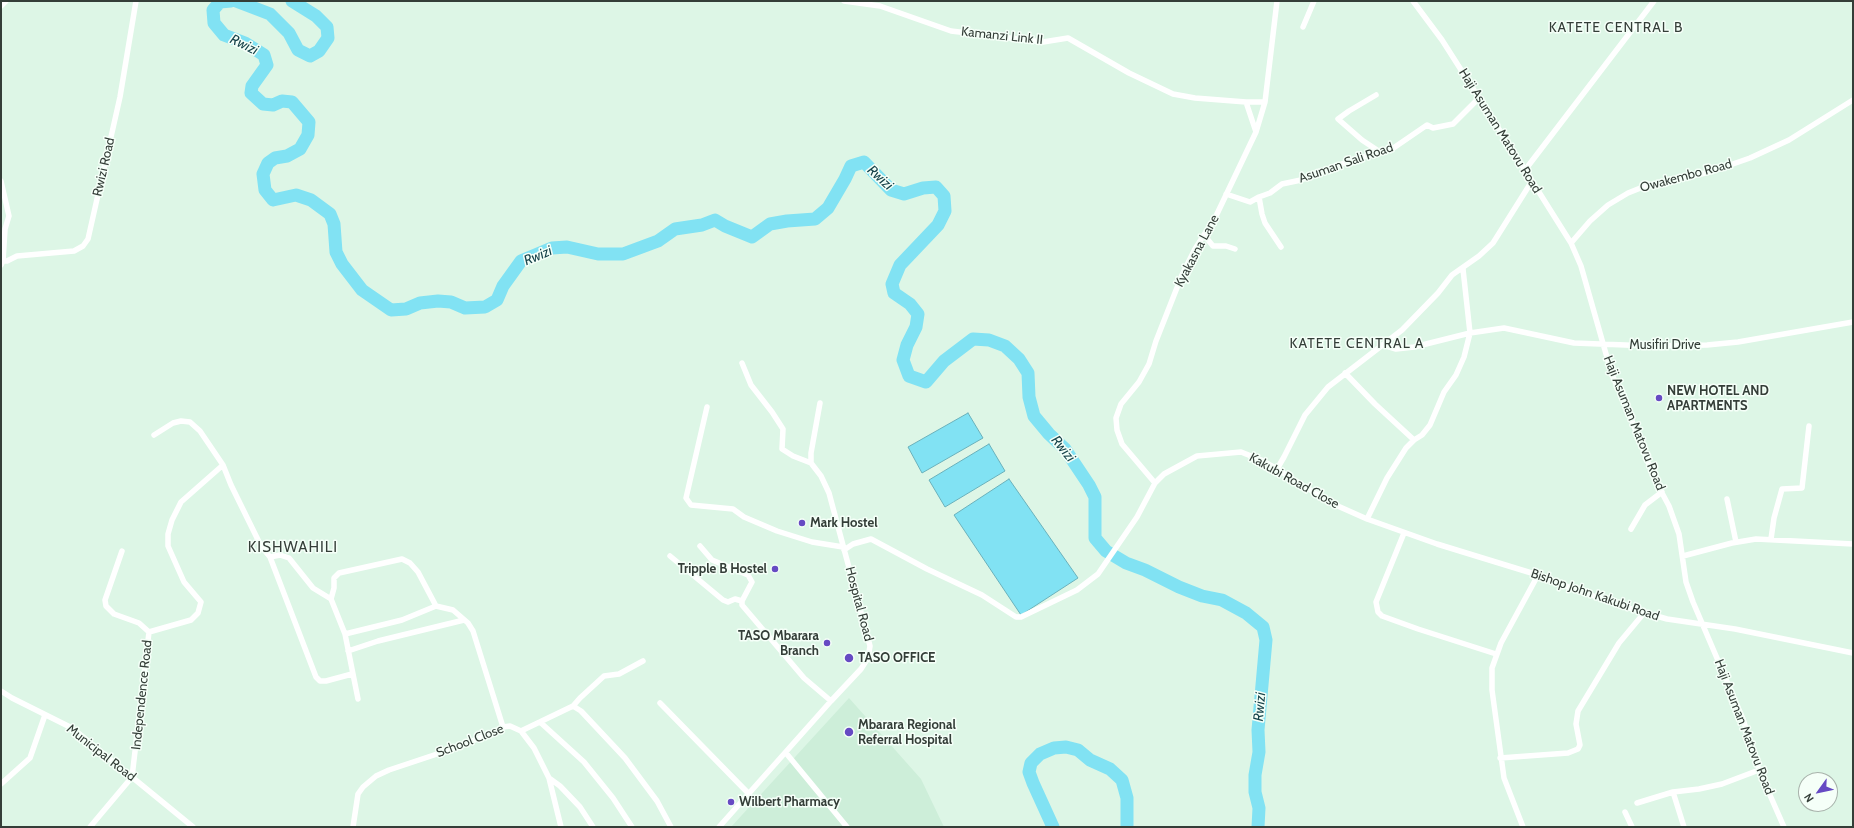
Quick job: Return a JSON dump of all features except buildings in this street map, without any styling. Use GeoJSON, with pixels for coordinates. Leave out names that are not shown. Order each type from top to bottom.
{"type":"FeatureCollection","features":[{"type":"Feature","properties":{"kind":"street"},"geometry":{"type":"LineString","coordinates":[[1,6],[6,1]]}},
{"type":"Feature","properties":{"kind":"street","name":"Rwizi Road"},"geometry":{"type":"LineString","coordinates":[[2,263],[16,256],[74,251],[83,246],[88,239],[120,98],[136,1]]}},
{"type":"Feature","properties":{"kind":"street","name":"Kamanzi Link II"},"geometry":{"type":"LineString","coordinates":[[844,1],[880,6],[952,31],[1043,42],[1068,38],[1129,73],[1173,94],[1195,98],[1264,102]]}},
{"type":"Feature","properties":{"kind":"street","name":"Kyakasna Lane"},"geometry":{"type":"LineString","coordinates":[[1155,483],[1122,444],[1117,430],[1116,418],[1121,404],[1139,382],[1149,364],[1156,341],[1182,276],[1226,194],[1256,132],[1264,102],[1277,1]]}},
{"type":"Feature","properties":{"kind":"street"},"geometry":{"type":"LineString","coordinates":[[1303,27],[1314,1]]}},
{"type":"Feature","properties":{"kind":"street","name":"Haji Asuman Matovu Road"},"geometry":{"type":"LineString","coordinates":[[1413,1],[1442,40],[1525,170],[1571,243],[1582,266],[1602,344],[1612,375],[1669,506],[1679,534],[1686,582],[1693,602],[1743,719],[1759,770],[1784,827]]}},
{"type":"Feature","properties":{"kind":"street"},"geometry":{"type":"LineString","coordinates":[[1525,170],[1654,1]]}},
{"type":"Feature","properties":{"kind":"street"},"geometry":{"type":"LineString","coordinates":[[1376,95],[1349,110],[1338,119],[1362,140],[1380,152]]}},
{"type":"Feature","properties":{"kind":"street","name":"Asuman Sali Road"},"geometry":{"type":"LineString","coordinates":[[1226,194],[1250,202],[1270,193],[1282,184],[1301,180],[1352,160],[1392,149],[1427,125],[1433,128],[1453,124],[1479,98]]}},
{"type":"Feature","properties":{"kind":"street","name":"Owakembo Road"},"geometry":{"type":"LineString","coordinates":[[1571,243],[1590,221],[1608,205],[1628,193],[1643,187],[1710,172],[1750,158],[1789,140],[1853,100]]}},
{"type":"Feature","properties":{"kind":"street"},"geometry":{"type":"LineString","coordinates":[[1246,102],[1256,132]]}},
{"type":"Feature","properties":{"kind":"street"},"geometry":{"type":"LineString","coordinates":[[1,181],[9,216],[5,229],[2,263]]}},
{"type":"Feature","properties":{"kind":"street"},"geometry":{"type":"LineString","coordinates":[[1277,468],[1305,414],[1328,387],[1383,345],[1419,313],[1452,275],[1463,269],[1493,243],[1532,181]]}},
{"type":"Feature","properties":{"kind":"street"},"geometry":{"type":"LineString","coordinates":[[1259,197],[1265,223],[1281,247]]}},
{"type":"Feature","properties":{"kind":"street"},"geometry":{"type":"LineString","coordinates":[[1204,235],[1213,246],[1235,248]]}},
{"type":"Feature","properties":{"kind":"street"},"geometry":{"type":"LineString","coordinates":[[1367,519],[1387,478],[1406,448],[1422,435],[1430,425],[1444,392],[1456,375],[1464,357],[1470,333],[1463,269]]}},
{"type":"Feature","properties":{"kind":"street","name":"Musifiri Drive"},"geometry":{"type":"LineString","coordinates":[[1383,345],[1396,349],[1414,347],[1470,333],[1504,328],[1574,343],[1651,346],[1707,345],[1738,342],[1853,322]]}},
{"type":"Feature","properties":{"kind":"street"},"geometry":{"type":"LineString","coordinates":[[742,363],[752,385],[783,429],[782,448],[785,452],[811,463],[811,453],[820,403]]}},
{"type":"Feature","properties":{"kind":"street"},"geometry":{"type":"LineString","coordinates":[[1345,373],[1374,404],[1414,440]]}},
{"type":"Feature","properties":{"kind":"street"},"geometry":{"type":"LineString","coordinates":[[707,407],[686,498],[688,502],[691,505],[733,509],[744,517],[777,531],[812,542],[844,549]]}},
{"type":"Feature","properties":{"kind":"street"},"geometry":{"type":"LineString","coordinates":[[154,435],[173,423],[181,421],[190,422],[204,436],[223,465],[231,485],[261,546],[270,557],[316,677],[320,681],[326,681],[352,674]]}},
{"type":"Feature","properties":{"kind":"street"},"geometry":{"type":"LineString","coordinates":[[1771,539],[1774,518],[1782,489],[1802,488],[1809,426]]}},
{"type":"Feature","properties":{"kind":"street","name":"Kakubi Road Close"},"geometry":{"type":"LineString","coordinates":[[844,549],[854,544],[871,539],[927,569],[982,595],[1016,617],[1021,617],[1077,590],[1098,574],[1137,517],[1155,483],[1164,474],[1181,463],[1197,456],[1214,453],[1241,452],[1277,468],[1331,503],[1367,519]]}},
{"type":"Feature","properties":{"kind":"street","name":"Hospital Road"},"geometry":{"type":"LineString","coordinates":[[719,827],[786,753],[830,701],[861,669],[868,658],[870,646],[829,493],[821,476],[811,463]]}},
{"type":"Feature","properties":{"kind":"street"},"geometry":{"type":"LineString","coordinates":[[149,632],[191,620],[198,613],[201,602],[184,582],[168,546],[168,534],[172,520],[181,502],[223,465]]}},
{"type":"Feature","properties":{"kind":"street"},"geometry":{"type":"LineString","coordinates":[[1631,530],[1645,505],[1662,492]]}},
{"type":"Feature","properties":{"kind":"street"},"geometry":{"type":"LineString","coordinates":[[1727,499],[1736,542]]}},
{"type":"Feature","properties":{"kind":"street","name":"Bishop John Kakubi Road"},"geometry":{"type":"LineString","coordinates":[[1367,519],[1404,533],[1538,575],[1576,590],[1667,619],[1735,629],[1853,652]]}},
{"type":"Feature","properties":{"kind":"street"},"geometry":{"type":"LineString","coordinates":[[1404,533],[1376,602],[1378,612],[1382,616],[1418,629],[1496,654]]}},
{"type":"Feature","properties":{"kind":"street"},"geometry":{"type":"LineString","coordinates":[[1683,556],[1736,542],[1756,539],[1853,544]]}},
{"type":"Feature","properties":{"kind":"street"},"geometry":{"type":"LineString","coordinates":[[700,546],[712,560],[748,575],[752,582],[742,600],[742,605],[804,678],[830,701]]}},
{"type":"Feature","properties":{"kind":"street","name":"Independence Road"},"geometry":{"type":"LineString","coordinates":[[122,551],[105,600],[106,606],[114,614],[140,624],[149,632],[132,777]]}},
{"type":"Feature","properties":{"kind":"street"},"geometry":{"type":"LineString","coordinates":[[270,557],[280,554],[289,558],[313,588],[331,598]]}},
{"type":"Feature","properties":{"kind":"street"},"geometry":{"type":"LineString","coordinates":[[670,556],[723,600],[728,602],[735,599],[742,600]]}},
{"type":"Feature","properties":{"kind":"street"},"geometry":{"type":"LineString","coordinates":[[358,699],[345,634],[331,598],[334,588],[334,578],[339,573],[402,559],[410,563],[418,572],[436,606]]}},
{"type":"Feature","properties":{"kind":"street"},"geometry":{"type":"LineString","coordinates":[[1523,827],[1504,778],[1500,758],[1492,690],[1492,668],[1496,654],[1538,575]]}},
{"type":"Feature","properties":{"kind":"street"},"geometry":{"type":"LineString","coordinates":[[345,634],[402,620],[436,606],[453,610],[464,620],[472,631],[502,727]]}},
{"type":"Feature","properties":{"kind":"street"},"geometry":{"type":"LineString","coordinates":[[1500,758],[1568,753],[1578,749],[1580,746],[1576,724],[1578,711],[1619,643],[1644,612]]}},
{"type":"Feature","properties":{"kind":"street"},"geometry":{"type":"LineString","coordinates":[[348,651],[464,620]]}},
{"type":"Feature","properties":{"kind":"street"},"geometry":{"type":"LineString","coordinates":[[521,732],[574,706],[580,698],[604,676],[619,674],[643,661]]}},
{"type":"Feature","properties":{"kind":"street","name":"Municipal Road"},"geometry":{"type":"LineString","coordinates":[[1,691],[72,728],[193,827]]}},
{"type":"Feature","properties":{"kind":"street"},"geometry":{"type":"LineString","coordinates":[[660,702],[749,794]]}},
{"type":"Feature","properties":{"kind":"street"},"geometry":{"type":"LineString","coordinates":[[574,706],[581,711],[625,758],[657,801],[671,827]]}},
{"type":"Feature","properties":{"kind":"street"},"geometry":{"type":"LineString","coordinates":[[1,784],[30,758],[45,715]]}},
{"type":"Feature","properties":{"kind":"street"},"geometry":{"type":"LineString","coordinates":[[540,722],[584,762],[613,798],[632,827]]}},
{"type":"Feature","properties":{"kind":"street","name":"School Close"},"geometry":{"type":"LineString","coordinates":[[353,827],[358,794],[363,787],[376,776],[389,770],[458,747],[502,727],[510,726],[521,732],[534,748],[549,778],[561,827]]}},
{"type":"Feature","properties":{"kind":"street"},"geometry":{"type":"LineString","coordinates":[[786,753],[847,827]]}},
{"type":"Feature","properties":{"kind":"street"},"geometry":{"type":"LineString","coordinates":[[1637,803],[1673,792],[1699,789],[1722,784],[1759,770]]}},
{"type":"Feature","properties":{"kind":"street"},"geometry":{"type":"LineString","coordinates":[[90,827],[132,777]]}},
{"type":"Feature","properties":{"kind":"street"},"geometry":{"type":"LineString","coordinates":[[549,778],[560,786],[580,807],[593,827]]}},
{"type":"Feature","properties":{"kind":"street"},"geometry":{"type":"LineString","coordinates":[[1673,792],[1684,827]]}},
{"type":"Feature","properties":{"kind":"street"},"geometry":{"type":"LineString","coordinates":[[1625,812],[1632,827]]}},
{"type":"Feature","properties":{"kind":"shaded area","name":"Mbarara Regional Referral Hospital"},"geometry":{"type":"Polygon","coordinates":[[[849,698],[921,779],[944,827],[731,827],[849,698]]]}},
{"type":"Feature","properties":{"kind":"water"},"geometry":{"type":"Polygon","coordinates":[[[968,413],[983,438],[922,473],[908,447],[968,413]]]}},
{"type":"Feature","properties":{"kind":"water"},"geometry":{"type":"Polygon","coordinates":[[[989,444],[1005,471],[945,507],[929,480],[989,444]]]}},
{"type":"Feature","properties":{"kind":"water"},"geometry":{"type":"Polygon","coordinates":[[[1009,479],[1078,578],[1021,615],[954,515],[1009,479]]]}},
{"type":"Feature","properties":{"kind":"waterway","name":"Rwizi"},"geometry":{"type":"LineString","coordinates":[[231,1],[220,2],[213,10],[214,23],[224,35],[245,43],[264,55],[267,65],[252,86],[251,93],[263,104],[273,105],[282,101],[292,102],[309,122],[308,135],[300,149],[287,156],[275,158],[268,163],[263,174],[265,190],[273,200],[296,195],[311,200],[330,214],[334,224],[336,252],[342,264],[362,290],[391,310],[406,309],[420,303],[438,301],[451,302],[465,308],[485,307],[497,300],[503,286],[521,261],[552,248],[567,247],[598,254],[623,254],[658,241],[675,229],[702,225],[715,220],[725,226],[752,237],[770,224],[815,219],[828,208],[851,166],[864,162],[891,190],[904,194],[923,188],[936,187],[944,196],[945,211],[938,225],[900,265],[892,284],[894,293],[910,304],[918,314],[916,327],[907,345],[903,360],[909,376],[926,382],[944,361],[973,339],[989,340],[1005,346],[1019,359],[1028,373],[1029,397],[1034,416],[1049,434],[1065,449],[1089,485],[1095,497],[1095,538],[1106,551],[1126,563],[1145,570],[1179,587],[1202,596],[1222,600],[1246,613],[1263,627],[1266,640],[1258,730],[1259,752],[1255,775],[1255,792],[1259,808],[1258,827]]}},
{"type":"Feature","properties":{"kind":"waterway","name":"Rwizi"},"geometry":{"type":"LineString","coordinates":[[236,1],[270,14],[289,33],[298,50],[310,56],[319,51],[328,38],[327,27],[316,16],[292,1]]}},
{"type":"Feature","properties":{"kind":"waterway","name":"Rwizi"},"geometry":{"type":"LineString","coordinates":[[1053,827],[1029,772],[1031,763],[1040,754],[1054,748],[1066,747],[1078,750],[1090,760],[1110,769],[1122,780],[1127,798],[1127,827]]}},
{"type":"Feature","properties":{"kind":"place","name":"NEW HOTEL AND APARTMENTS"},"geometry":{"type":"Point","coordinates":[1659,398]}},
{"type":"Feature","properties":{"kind":"place","name":"Mark Hostel"},"geometry":{"type":"Point","coordinates":[802,523]}},
{"type":"Feature","properties":{"kind":"place","name":"Tripple B Hostel"},"geometry":{"type":"Point","coordinates":[775,569]}},
{"type":"Feature","properties":{"kind":"place","name":"TASO Mbarara Branch"},"geometry":{"type":"Point","coordinates":[827,643]}},
{"type":"Feature","properties":{"kind":"place","name":"TASO OFFICE"},"geometry":{"type":"Point","coordinates":[849,658]}},
{"type":"Feature","properties":{"kind":"place","name":"Mbarara Regional Referral Hospital"},"geometry":{"type":"Point","coordinates":[849,732]}},
{"type":"Feature","properties":{"kind":"place","name":"Wilbert Pharmacy"},"geometry":{"type":"Point","coordinates":[731,802]}},
{"type":"Feature","properties":{"kind":"district","name":"KATETE CENTRAL B"},"geometry":{"type":"Point","coordinates":[1616,28]}},
{"type":"Feature","properties":{"kind":"district","name":"KATETE CENTRAL A"},"geometry":{"type":"Point","coordinates":[1357,344]}},
{"type":"Feature","properties":{"kind":"district","name":"KISHWAHILI"},"geometry":{"type":"Point","coordinates":[293,548]}}]}
